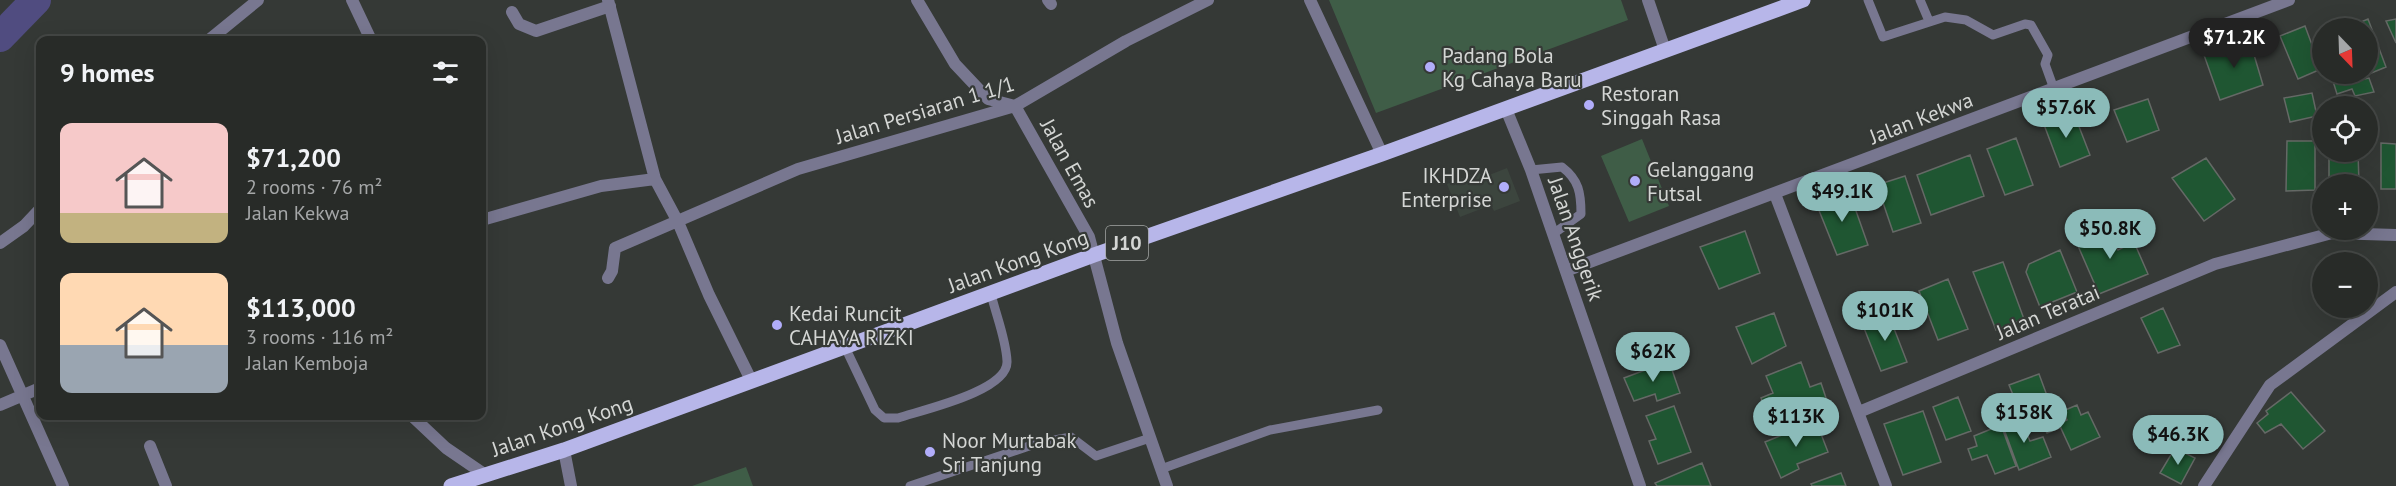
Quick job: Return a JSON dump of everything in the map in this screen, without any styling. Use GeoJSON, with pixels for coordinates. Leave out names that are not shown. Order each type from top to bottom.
{"type":"FeatureCollection","features":[{"type":"Feature","properties":{"kind":"main road","name":"Jalan Kong Kong"},"geometry":{"type":"LineString","coordinates":[[451,486],[564,450],[1094,255],[1506,109],[1803,0]]}},
{"type":"Feature","properties":{"kind":"street"},"geometry":{"type":"LineString","coordinates":[[214,36],[258,0]]}},
{"type":"Feature","properties":{"kind":"street"},"geometry":{"type":"LineString","coordinates":[[352,0],[369,36]]}},
{"type":"Feature","properties":{"kind":"street","name":"Jalan Emas"},"geometry":{"type":"LineString","coordinates":[[917,0],[955,64],[988,99],[1015,106],[1089,237],[1117,343],[1167,486]]}},
{"type":"Feature","properties":{"kind":"street","name":"Jalan Persiaran 1 1/1"},"geometry":{"type":"LineString","coordinates":[[608,278],[612,271],[615,248],[798,169],[1015,106],[1126,40],[1208,0]]}},
{"type":"Feature","properties":{"kind":"street"},"geometry":{"type":"LineString","coordinates":[[1310,0],[1382,153]]}},
{"type":"Feature","properties":{"kind":"street"},"geometry":{"type":"LineString","coordinates":[[1648,0],[1665,50]]}},
{"type":"Feature","properties":{"kind":"street","name":"Jalan Kekwa"},"geometry":{"type":"LineString","coordinates":[[1566,271],[2289,0]]}},
{"type":"Feature","properties":{"kind":"street"},"geometry":{"type":"LineString","coordinates":[[512,12],[519,24],[536,31],[609,3],[655,179],[678,222],[709,295],[751,380]]}},
{"type":"Feature","properties":{"kind":"street","name":"Jalan Anggerik"},"geometry":{"type":"LineString","coordinates":[[1506,109],[1531,170],[1640,486]]}},
{"type":"Feature","properties":{"kind":"street"},"geometry":{"type":"LineString","coordinates":[[486,219],[601,186],[655,179]]}},
{"type":"Feature","properties":{"kind":"street"},"geometry":{"type":"LineString","coordinates":[[1775,194],[1886,486]]}},
{"type":"Feature","properties":{"kind":"street"},"geometry":{"type":"LineString","coordinates":[[0,243],[24,226],[36,213]]}},
{"type":"Feature","properties":{"kind":"street","name":"Jalan Teratai"},"geometry":{"type":"LineString","coordinates":[[1859,412],[2215,264],[2332,233],[2396,235]]}},
{"type":"Feature","properties":{"kind":"street"},"geometry":{"type":"LineString","coordinates":[[2204,486],[2270,385],[2396,292]]}},
{"type":"Feature","properties":{"kind":"street"},"geometry":{"type":"LineString","coordinates":[[0,345],[63,486]]}},
{"type":"Feature","properties":{"kind":"street"},"geometry":{"type":"LineString","coordinates":[[0,405],[36,390]]}},
{"type":"Feature","properties":{"kind":"street"},"geometry":{"type":"LineString","coordinates":[[416,420],[446,448],[484,474]]}},
{"type":"Feature","properties":{"kind":"street"},"geometry":{"type":"LineString","coordinates":[[150,446],[166,486]]}},
{"type":"Feature","properties":{"kind":"street"},"geometry":{"type":"LineString","coordinates":[[564,450],[571,486]]}},
{"type":"Feature","properties":{"kind":"lane"},"geometry":{"type":"LineString","coordinates":[[1868,0],[1883,37],[1945,16],[1956,18],[1993,35],[2025,24],[2031,25],[2048,55],[2045,64],[2054,89]]}},
{"type":"Feature","properties":{"kind":"lane"},"geometry":{"type":"LineString","coordinates":[[1920,0],[1929,21]]}},
{"type":"Feature","properties":{"kind":"lane"},"geometry":{"type":"LineString","coordinates":[[1531,170],[1562,167],[1574,176],[1581,199],[1581,214],[1553,234]]}},
{"type":"Feature","properties":{"kind":"lane"},"geometry":{"type":"LineString","coordinates":[[845,347],[875,410],[884,418],[898,418],[985,389],[1001,377],[1008,363],[991,294]]}},
{"type":"Feature","properties":{"kind":"lane"},"geometry":{"type":"LineString","coordinates":[[1161,469],[1270,430],[1378,411]]}},
{"type":"Feature","properties":{"kind":"lane"},"geometry":{"type":"LineString","coordinates":[[910,486],[1038,443],[1071,437],[1096,456],[1150,438]]}},
{"type":"Feature","properties":{"kind":"shaded area"},"geometry":{"type":"Polygon","coordinates":[[[1507,168],[1520,201],[1494,211],[1491,205],[1460,217],[1447,184],[1478,172],[1484,177],[1507,168]]]}},
{"type":"Feature","properties":{"kind":"green space","name":"Padang Bola Kg Cahaya Baru"},"geometry":{"type":"Polygon","coordinates":[[[1329,0],[1621,0],[1628,20],[1376,113],[1329,0]]]}},
{"type":"Feature","properties":{"kind":"green space","name":"Gelanggang Futsal"},"geometry":{"type":"Polygon","coordinates":[[[1642,139],[1669,206],[1629,222],[1601,156],[1642,139]]]}},
{"type":"Feature","properties":{"kind":"green space"},"geometry":{"type":"Polygon","coordinates":[[[746,467],[753,486],[692,486],[746,467]]]}},
{"type":"Feature","properties":{"kind":"building"},"geometry":{"type":"Polygon","coordinates":[[[2396,19],[2396,43],[2386,21],[2396,19]]]}},
{"type":"Feature","properties":{"kind":"building"},"geometry":{"type":"Polygon","coordinates":[[[2305,26],[2312,45],[2312,73],[2298,79],[2280,36],[2305,26]]]}},
{"type":"Feature","properties":{"kind":"building"},"geometry":{"type":"Polygon","coordinates":[[[2249,38],[2263,85],[2220,100],[2204,55],[2249,38]]]}},
{"type":"Feature","properties":{"kind":"building"},"geometry":{"type":"Polygon","coordinates":[[[2378,46],[2386,67],[2378,70],[2378,46]]]}},
{"type":"Feature","properties":{"kind":"building"},"geometry":{"type":"Polygon","coordinates":[[[2334,84],[2371,84],[2374,92],[2355,96],[2352,89],[2337,94],[2334,84]]]}},
{"type":"Feature","properties":{"kind":"building"},"geometry":{"type":"Polygon","coordinates":[[[2312,93],[2312,117],[2290,122],[2284,98],[2312,93]]]}},
{"type":"Feature","properties":{"kind":"building"},"geometry":{"type":"Polygon","coordinates":[[[2148,99],[2159,130],[2127,142],[2114,110],[2148,99]]]}},
{"type":"Feature","properties":{"kind":"building"},"geometry":{"type":"Polygon","coordinates":[[[2073,111],[2090,155],[2060,167],[2043,122],[2073,111]]]}},
{"type":"Feature","properties":{"kind":"building"},"geometry":{"type":"Polygon","coordinates":[[[2016,138],[2033,185],[2005,195],[1987,149],[2016,138]]]}},
{"type":"Feature","properties":{"kind":"building"},"geometry":{"type":"Polygon","coordinates":[[[2287,141],[2312,141],[2312,162],[2315,162],[2315,174],[2312,174],[2312,190],[2286,191],[2287,141]]]}},
{"type":"Feature","properties":{"kind":"building"},"geometry":{"type":"Polygon","coordinates":[[[2381,143],[2396,144],[2396,189],[2381,189],[2381,143]]]}},
{"type":"Feature","properties":{"kind":"building"},"geometry":{"type":"Polygon","coordinates":[[[1970,155],[1984,196],[1931,215],[1917,175],[1970,155]]]}},
{"type":"Feature","properties":{"kind":"building"},"geometry":{"type":"Polygon","coordinates":[[[2206,158],[2235,199],[2204,221],[2172,178],[2206,158]]]}},
{"type":"Feature","properties":{"kind":"building"},"geometry":{"type":"Polygon","coordinates":[[[2329,162],[2358,162],[2359,174],[2329,174],[2329,162]]]}},
{"type":"Feature","properties":{"kind":"building"},"geometry":{"type":"Polygon","coordinates":[[[1905,176],[1921,223],[1893,232],[1877,185],[1905,176]]]}},
{"type":"Feature","properties":{"kind":"building"},"geometry":{"type":"Polygon","coordinates":[[[1849,191],[1868,245],[1837,255],[1816,203],[1849,191]]]}},
{"type":"Feature","properties":{"kind":"building"},"geometry":{"type":"Polygon","coordinates":[[[2108,226],[2118,250],[2134,242],[2148,274],[2099,294],[2075,239],[2108,226]]]}},
{"type":"Feature","properties":{"kind":"building"},"geometry":{"type":"Polygon","coordinates":[[[1745,231],[1760,273],[1719,289],[1700,247],[1745,231]]]}},
{"type":"Feature","properties":{"kind":"building"},"geometry":{"type":"Polygon","coordinates":[[[2060,250],[2077,292],[2040,307],[2026,272],[2029,264],[2060,250]]]}},
{"type":"Feature","properties":{"kind":"building"},"geometry":{"type":"Polygon","coordinates":[[[2003,262],[2024,319],[1996,330],[1973,272],[2003,262]]]}},
{"type":"Feature","properties":{"kind":"building"},"geometry":{"type":"Polygon","coordinates":[[[1948,279],[1968,329],[1938,340],[1919,291],[1948,279]]]}},
{"type":"Feature","properties":{"kind":"building"},"geometry":{"type":"Polygon","coordinates":[[[2163,308],[2180,345],[2158,353],[2141,318],[2163,308]]]}},
{"type":"Feature","properties":{"kind":"building"},"geometry":{"type":"Polygon","coordinates":[[[1774,313],[1786,346],[1752,364],[1736,327],[1774,313]]]}},
{"type":"Feature","properties":{"kind":"building"},"geometry":{"type":"Polygon","coordinates":[[[1888,313],[1907,362],[1881,371],[1862,323],[1888,313]]]}},
{"type":"Feature","properties":{"kind":"building"},"geometry":{"type":"Polygon","coordinates":[[[1669,361],[1680,393],[1657,401],[1655,394],[1634,401],[1624,378],[1669,361]]]}},
{"type":"Feature","properties":{"kind":"building"},"geometry":{"type":"Polygon","coordinates":[[[1801,362],[1810,387],[1821,383],[1828,404],[1784,420],[1779,408],[1767,412],[1761,398],[1773,393],[1766,376],[1801,362]]]}},
{"type":"Feature","properties":{"kind":"building"},"geometry":{"type":"Polygon","coordinates":[[[2039,374],[2059,428],[2047,433],[2043,426],[2028,432],[2009,385],[2039,374]]]}},
{"type":"Feature","properties":{"kind":"building"},"geometry":{"type":"Polygon","coordinates":[[[2291,392],[2325,431],[2303,449],[2281,424],[2265,433],[2257,423],[2268,414],[2266,411],[2291,392]]]}},
{"type":"Feature","properties":{"kind":"building"},"geometry":{"type":"Polygon","coordinates":[[[1958,397],[1971,431],[1946,440],[1933,407],[1958,397]]]}},
{"type":"Feature","properties":{"kind":"building"},"geometry":{"type":"Polygon","coordinates":[[[2077,405],[2081,415],[2088,412],[2100,437],[2071,450],[2059,424],[2067,420],[2063,411],[2077,405]]]}},
{"type":"Feature","properties":{"kind":"building"},"geometry":{"type":"Polygon","coordinates":[[[1674,406],[1691,452],[1658,464],[1649,441],[1656,439],[1646,416],[1674,406]]]}},
{"type":"Feature","properties":{"kind":"building"},"geometry":{"type":"Polygon","coordinates":[[[1923,411],[1941,462],[1903,475],[1884,424],[1923,411]]]}},
{"type":"Feature","properties":{"kind":"building"},"geometry":{"type":"Polygon","coordinates":[[[2019,415],[2030,441],[2043,437],[2051,457],[2019,470],[2001,421],[2019,415]]]}},
{"type":"Feature","properties":{"kind":"building"},"geometry":{"type":"Polygon","coordinates":[[[1816,421],[1828,452],[1797,464],[1799,469],[1781,478],[1765,442],[1816,421]]]}},
{"type":"Feature","properties":{"kind":"building"},"geometry":{"type":"Polygon","coordinates":[[[2001,425],[2016,466],[1995,474],[1987,455],[1972,460],[1968,449],[1977,446],[1974,436],[2001,425]]]}},
{"type":"Feature","properties":{"kind":"building"},"geometry":{"type":"Polygon","coordinates":[[[2175,448],[2195,458],[2181,484],[2160,473],[2175,448]]]}},
{"type":"Feature","properties":{"kind":"building"},"geometry":{"type":"Polygon","coordinates":[[[1702,463],[1711,486],[1657,486],[1655,483],[1702,463]]]}},
{"type":"Feature","properties":{"kind":"building"},"geometry":{"type":"Polygon","coordinates":[[[1841,473],[1846,486],[1812,486],[1811,484],[1841,473]]]}},
{"type":"Feature","properties":{"kind":"waterway"},"geometry":{"type":"LineString","coordinates":[[0,37],[36,0]]}},
{"type":"Feature","properties":{"kind":"place","name":"Padang Bola Kg Cahaya Baru"},"geometry":{"type":"Point","coordinates":[1430,67]}},
{"type":"Feature","properties":{"kind":"place","name":"Restoran Singgah Rasa"},"geometry":{"type":"Point","coordinates":[1589,105]}},
{"type":"Feature","properties":{"kind":"place","name":"Gelanggang Futsal"},"geometry":{"type":"Point","coordinates":[1635,181]}},
{"type":"Feature","properties":{"kind":"place","name":"IKHDZA Enterprise"},"geometry":{"type":"Point","coordinates":[1504,187]}},
{"type":"Feature","properties":{"kind":"place","name":"Kedai Runcit CAHAYA RIZKI"},"geometry":{"type":"Point","coordinates":[777,325]}},
{"type":"Feature","properties":{"kind":"place","name":"Noor Murtabak Sri Tanjung"},"geometry":{"type":"Point","coordinates":[930,452]}}]}
